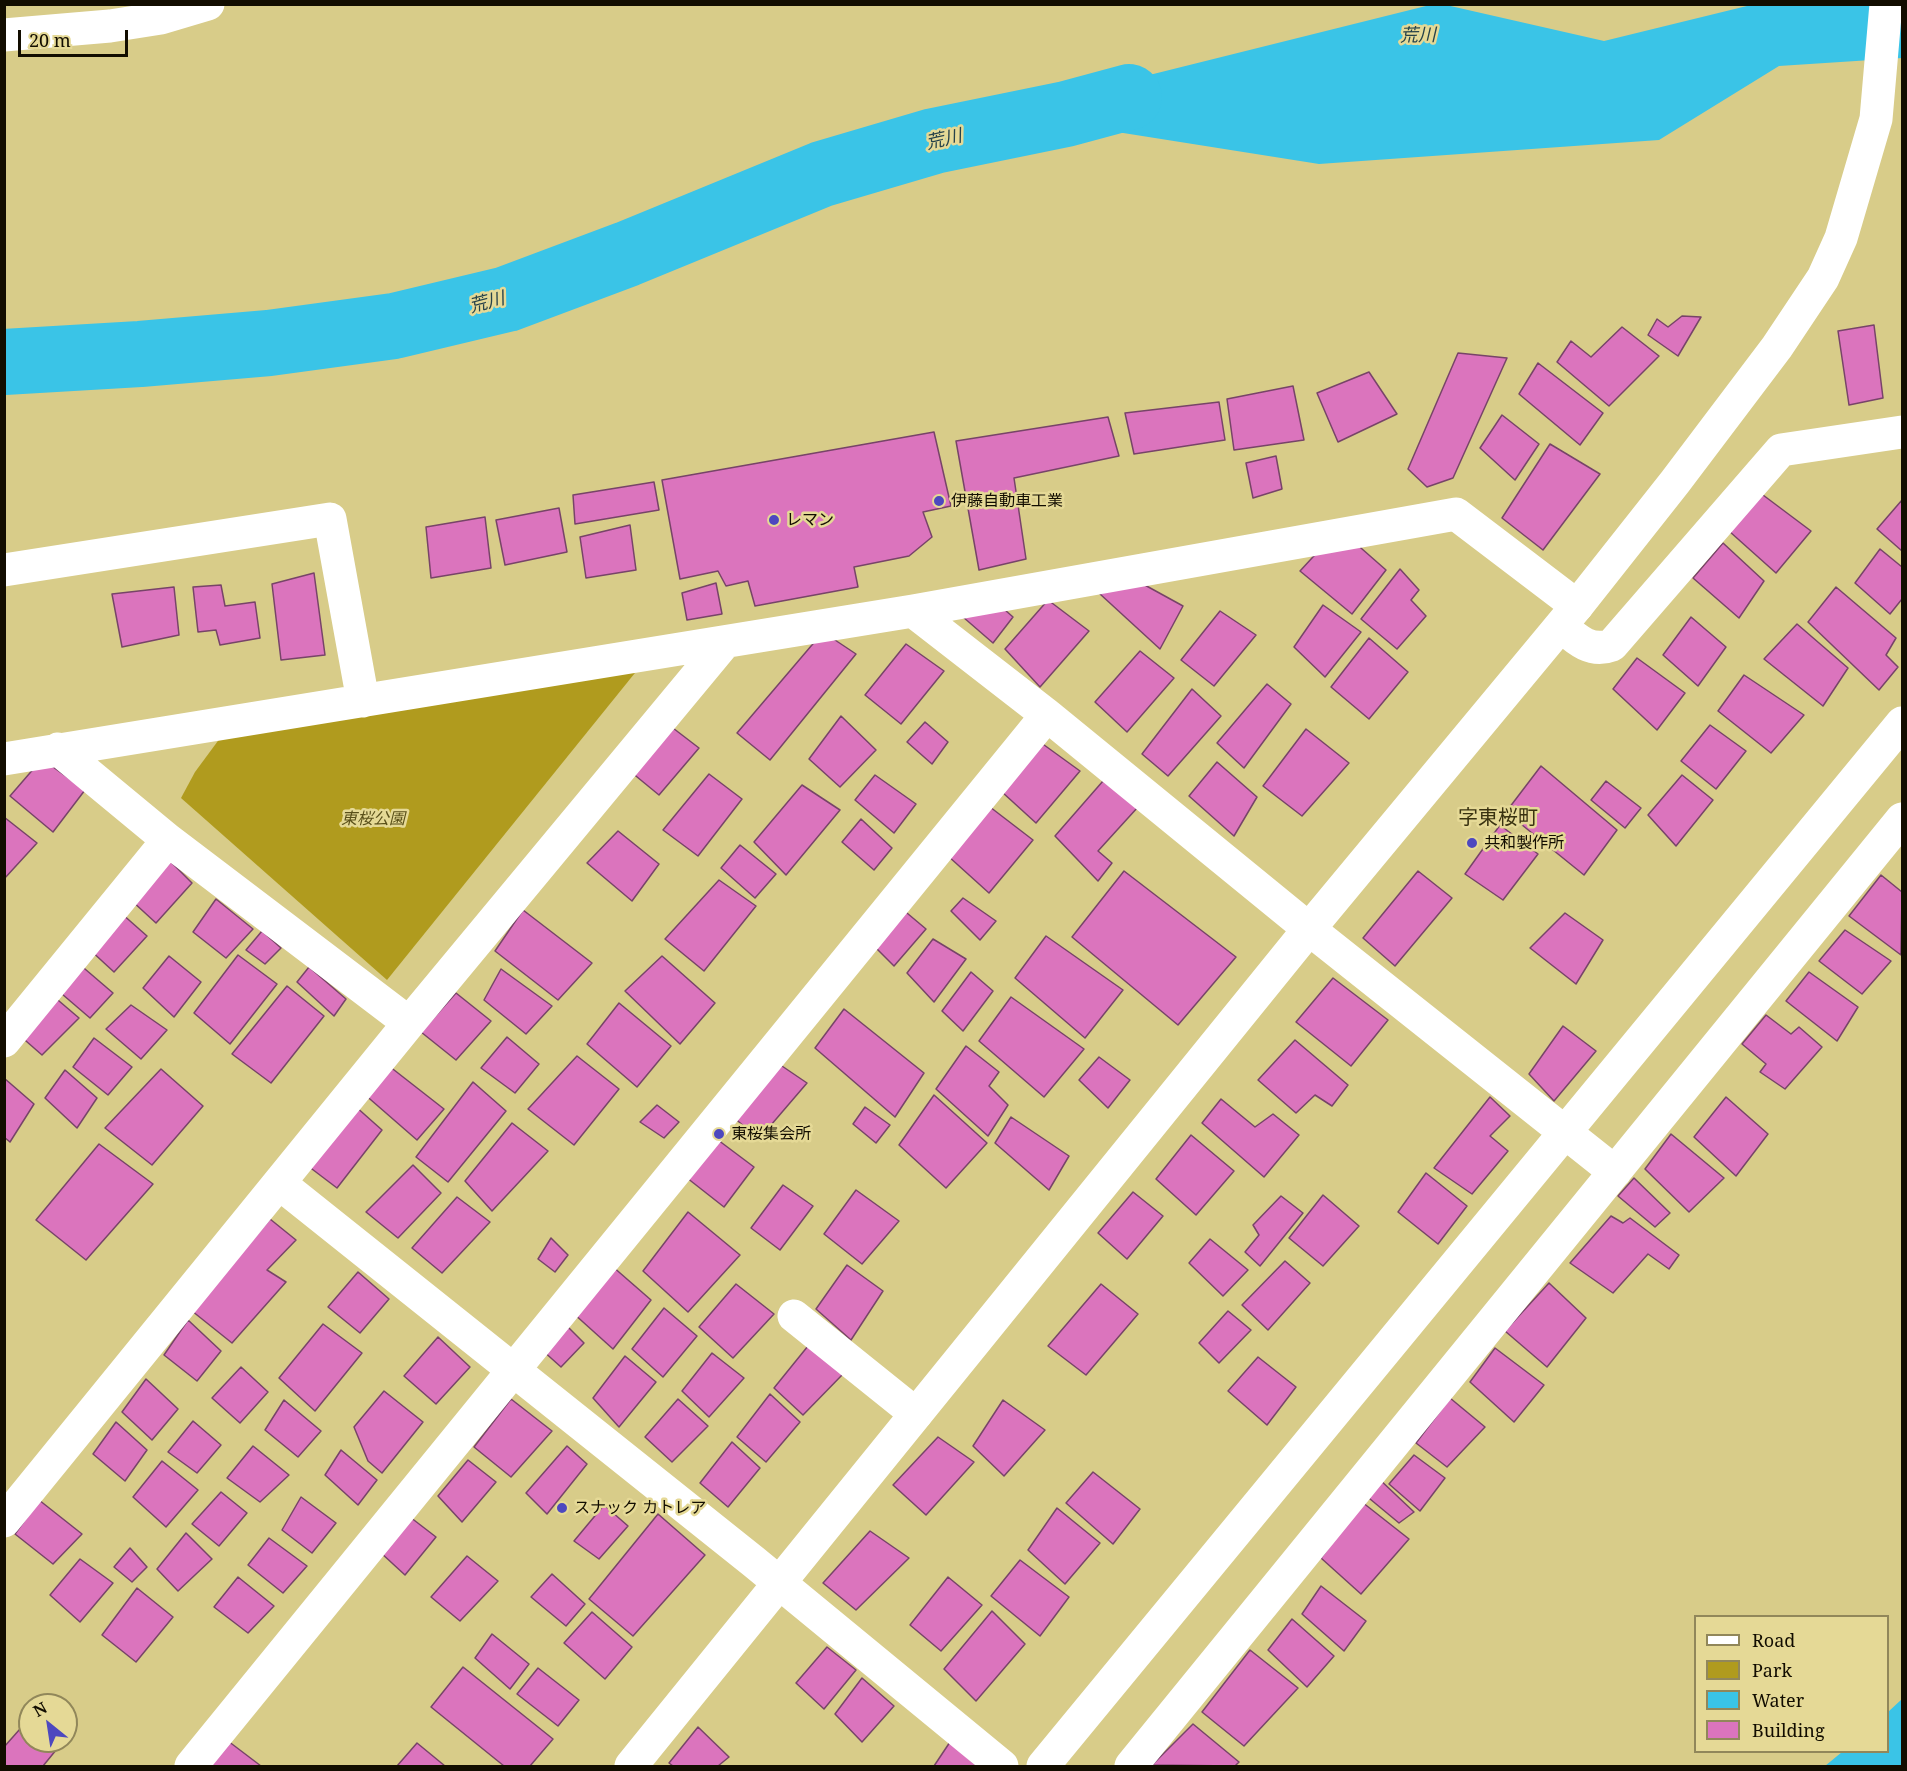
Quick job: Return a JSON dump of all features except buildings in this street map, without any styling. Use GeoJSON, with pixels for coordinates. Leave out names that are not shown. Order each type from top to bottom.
{"type":"FeatureCollection","features":[{"type":"Feature","properties":{"kind":"street"},"geometry":{"type":"LineString","coordinates":[[4,35],[110,26],[161,18],[208,4]]}},
{"type":"Feature","properties":{"kind":"street"},"geometry":{"type":"LineString","coordinates":[[631,1767],[1309,929],[1569,616],[1676,482],[1777,347],[1822,278],[1841,238],[1876,119],[1886,4]]}},
{"type":"Feature","properties":{"kind":"street"},"geometry":{"type":"LineString","coordinates":[[4,759],[913,611],[1456,514],[1569,616],[1577,640],[1601,650],[1612,645],[1781,450],[1902,432]]}},
{"type":"Feature","properties":{"kind":"street"},"geometry":{"type":"LineString","coordinates":[[4,570],[330,519],[363,701]]}},
{"type":"Feature","properties":{"kind":"street"},"geometry":{"type":"LineString","coordinates":[[913,611],[1047,715],[1309,929],[1615,1172]]}},
{"type":"Feature","properties":{"kind":"street"},"geometry":{"type":"LineString","coordinates":[[4,1521],[409,1023],[725,642]]}},
{"type":"Feature","properties":{"kind":"street"},"geometry":{"type":"LineString","coordinates":[[190,1767],[1047,715]]}},
{"type":"Feature","properties":{"kind":"street"},"geometry":{"type":"LineString","coordinates":[[1043,1767],[1902,723]]}},
{"type":"Feature","properties":{"kind":"street"},"geometry":{"type":"LineString","coordinates":[[58,749],[168,840],[409,1023]]}},
{"type":"Feature","properties":{"kind":"street"},"geometry":{"type":"LineString","coordinates":[[1131,1767],[1902,819]]}},
{"type":"Feature","properties":{"kind":"street"},"geometry":{"type":"LineString","coordinates":[[4,1041],[168,840]]}},
{"type":"Feature","properties":{"kind":"street"},"geometry":{"type":"LineString","coordinates":[[279,1183],[781,1583],[1002,1767]]}},
{"type":"Feature","properties":{"kind":"street"},"geometry":{"type":"LineString","coordinates":[[794,1317],[916,1414]]}},
{"type":"Feature","properties":{"kind":"green space","name":"東桜公園"},"geometry":{"type":"Polygon","coordinates":[[[643,663],[387,980],[181,798],[195,772],[226,730],[643,663]]]}},
{"type":"Feature","properties":{"kind":"water"},"geometry":{"type":"Polygon","coordinates":[[[1430,5],[1446,5],[1604,41],[1751,5],[1902,5],[1902,58],[1779,66],[1659,140],[1319,164],[997,113],[1430,5]]]}},
{"type":"Feature","properties":{"kind":"water"},"geometry":{"type":"Polygon","coordinates":[[[1902,1699],[1902,1766],[1825,1766],[1841,1753],[1889,1753],[1889,1711],[1902,1699]]]}},
{"type":"Feature","properties":{"kind":"waterway","name":"荒川"},"geometry":{"type":"LineString","coordinates":[[4,362],[269,343],[394,326],[507,299],[627,254],[822,174],[934,141],[1066,114],[1129,97]]}},
{"type":"Feature","properties":{"kind":"place","name":"伊藤自動車工業"},"geometry":{"type":"Point","coordinates":[939,501]}},
{"type":"Feature","properties":{"kind":"place","name":"レマン"},"geometry":{"type":"Point","coordinates":[774,520]}},
{"type":"Feature","properties":{"kind":"place","name":"共和製作所"},"geometry":{"type":"Point","coordinates":[1472,843]}},
{"type":"Feature","properties":{"kind":"place","name":"東桜集会所"},"geometry":{"type":"Point","coordinates":[719,1134]}},
{"type":"Feature","properties":{"kind":"place","name":"スナック カトレア"},"geometry":{"type":"Point","coordinates":[562,1508]}},
{"type":"Feature","properties":{"kind":"district","name":"字東桜町"},"geometry":{"type":"Point","coordinates":[1498,818]}}]}
